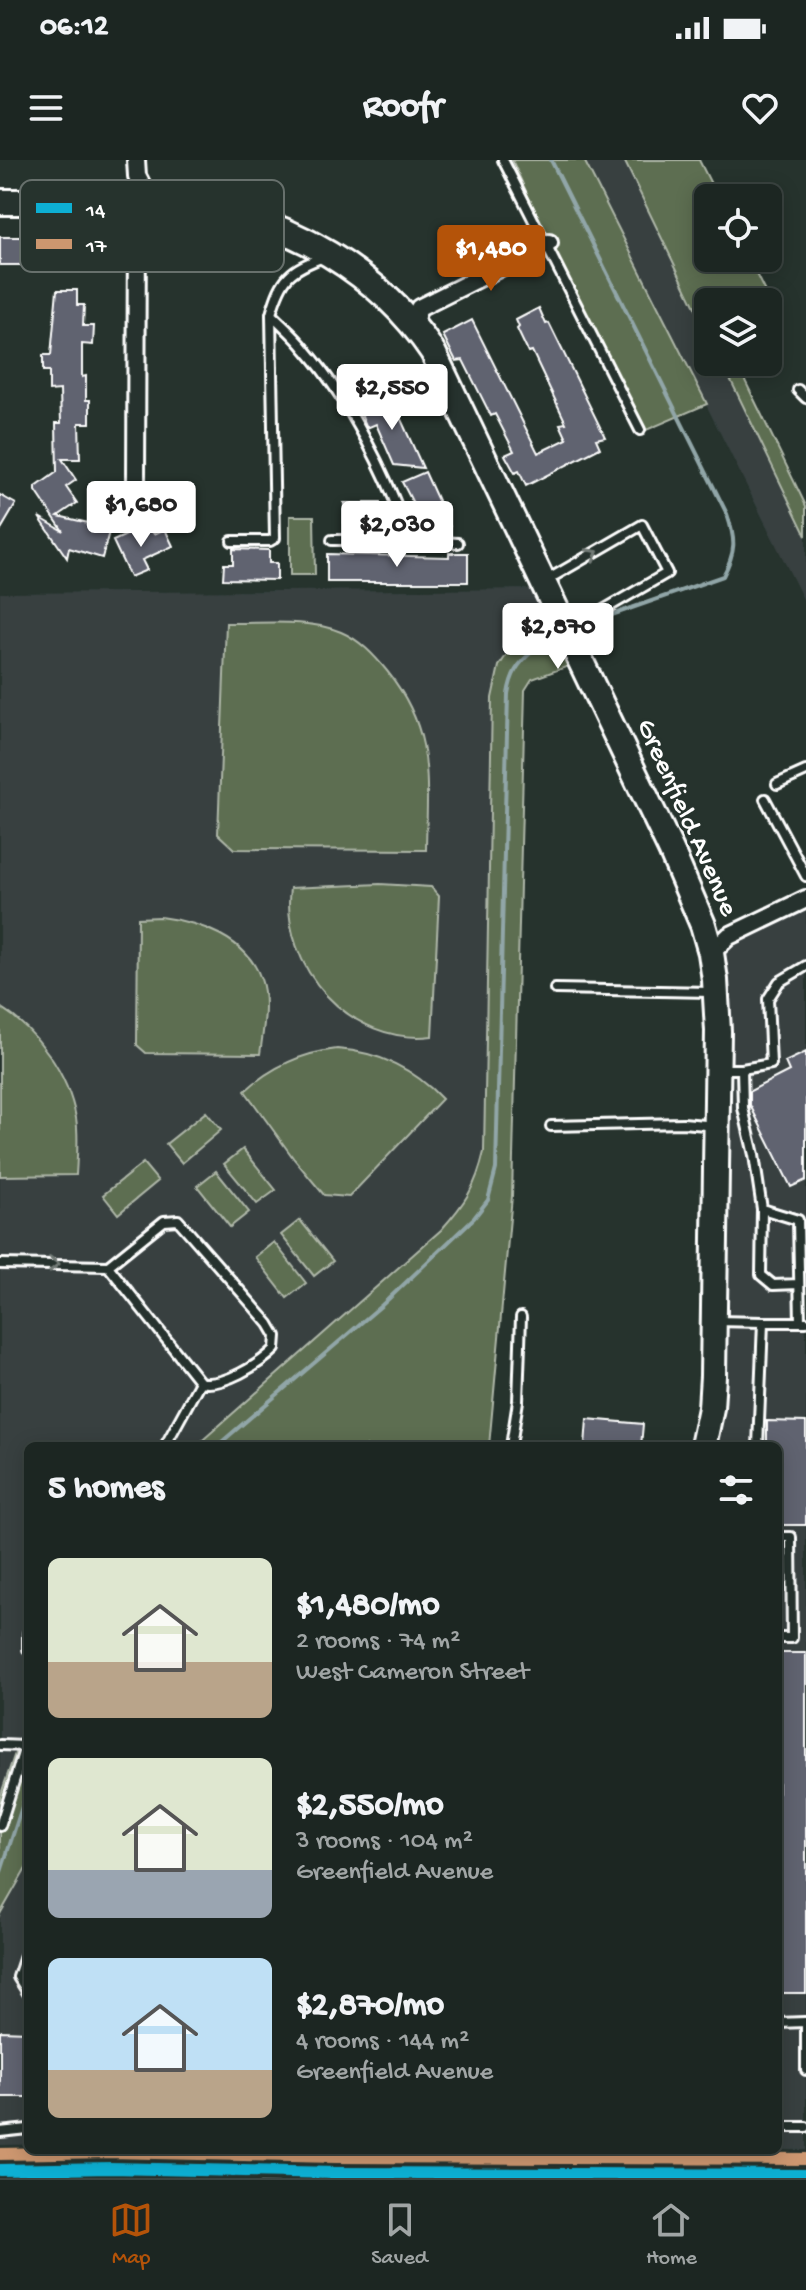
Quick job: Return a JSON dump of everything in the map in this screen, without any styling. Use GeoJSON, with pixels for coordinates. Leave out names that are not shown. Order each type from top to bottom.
{"type":"FeatureCollection","features":[{"type":"Feature","properties":{"kind":"street"},"geometry":{"type":"LineString","coordinates":[[136,160],[139,180]]}},
{"type":"Feature","properties":{"kind":"street","name":"Greenfield Avenue"},"geometry":{"type":"LineString","coordinates":[[0,202],[20,202]]}},
{"type":"Feature","properties":{"kind":"street","name":"Greenfield Avenue"},"geometry":{"type":"LineString","coordinates":[[284,232],[330,255],[356,273],[413,323],[433,352],[691,894],[711,953],[716,992],[714,1321],[711,1408],[704,1442]]}},
{"type":"Feature","properties":{"kind":"street"},"geometry":{"type":"LineString","coordinates":[[413,323],[419,308],[548,244]]}},
{"type":"Feature","properties":{"kind":"street"},"geometry":{"type":"LineString","coordinates":[[136,486],[137,272]]}},
{"type":"Feature","properties":{"kind":"street"},"geometry":{"type":"LineString","coordinates":[[711,953],[729,936],[806,899]]}},
{"type":"Feature","properties":{"kind":"street"},"geometry":{"type":"LineString","coordinates":[[0,2170],[112,2159],[336,2176],[544,2167],[806,2175]]}},
{"type":"Feature","properties":{"kind":"lane"},"geometry":{"type":"LineString","coordinates":[[503,160],[640,430]]}},
{"type":"Feature","properties":{"kind":"lane"},"geometry":{"type":"LineString","coordinates":[[232,541],[270,541],[275,538],[271,314],[277,292],[296,267],[330,255]]}},
{"type":"Feature","properties":{"kind":"lane"},"geometry":{"type":"LineString","coordinates":[[271,314],[306,349],[360,429],[383,474],[409,540]]}},
{"type":"Feature","properties":{"kind":"lane"},"geometry":{"type":"LineString","coordinates":[[798,390],[806,398]]}},
{"type":"Feature","properties":{"kind":"lane"},"geometry":{"type":"LineString","coordinates":[[543,583],[642,525],[667,573],[566,632]]}},
{"type":"Feature","properties":{"kind":"lane"},"geometry":{"type":"LineString","coordinates":[[332,540],[458,543]]}},
{"type":"Feature","properties":{"kind":"lane"},"geometry":{"type":"LineString","coordinates":[[777,784],[806,771]]}},
{"type":"Feature","properties":{"kind":"lane"},"geometry":{"type":"LineString","coordinates":[[765,799],[806,876]]}},
{"type":"Feature","properties":{"kind":"lane"},"geometry":{"type":"LineString","coordinates":[[717,1069],[771,1064],[768,999],[779,982],[806,966]]}},
{"type":"Feature","properties":{"kind":"lane"},"geometry":{"type":"LineString","coordinates":[[555,989],[716,992]]}},
{"type":"Feature","properties":{"kind":"lane"},"geometry":{"type":"LineString","coordinates":[[742,1069],[743,1108],[762,1209],[761,1275],[773,1285],[799,1284]]}},
{"type":"Feature","properties":{"kind":"lane"},"geometry":{"type":"LineString","coordinates":[[551,1126],[683,1123],[716,1126]]}},
{"type":"Feature","properties":{"kind":"lane"},"geometry":{"type":"LineString","coordinates":[[714,1321],[803,1322],[799,1284],[802,1218],[762,1209]]}},
{"type":"Feature","properties":{"kind":"lane"},"geometry":{"type":"LineString","coordinates":[[0,1264],[108,1266],[164,1221],[178,1220],[269,1324],[277,1341],[272,1352],[233,1377],[211,1384],[200,1382],[108,1266]]}},
{"type":"Feature","properties":{"kind":"lane"},"geometry":{"type":"LineString","coordinates":[[512,1442],[518,1401],[521,1317]]}},
{"type":"Feature","properties":{"kind":"lane"},"geometry":{"type":"LineString","coordinates":[[758,1442],[763,1322]]}},
{"type":"Feature","properties":{"kind":"lane"},"geometry":{"type":"LineString","coordinates":[[167,1442],[200,1382]]}},
{"type":"Feature","properties":{"kind":"lane"},"geometry":{"type":"LineString","coordinates":[[782,1537],[791,1537],[792,1638],[782,1638]]}},
{"type":"Feature","properties":{"kind":"lane"},"geometry":{"type":"LineString","coordinates":[[0,1745],[24,1741]]}},
{"type":"Feature","properties":{"kind":"lane"},"geometry":{"type":"LineString","coordinates":[[0,1826],[24,1748]]}},
{"type":"Feature","properties":{"kind":"lane"},"geometry":{"type":"LineString","coordinates":[[24,1959],[18,1977],[24,1987]]}},
{"type":"Feature","properties":{"kind":"lane"},"geometry":{"type":"LineString","coordinates":[[782,2023],[806,2022],[806,2070]]}},
{"type":"Feature","properties":{"kind":"lane"},"geometry":{"type":"LineString","coordinates":[[782,2127],[806,2127]]}},
{"type":"Feature","properties":{"kind":"lane"},"geometry":{"type":"LineString","coordinates":[[0,2132],[24,2129]]}},
{"type":"Feature","properties":{"kind":"lane"},"geometry":{"type":"LineString","coordinates":[[758,2154],[758,2175]]}},
{"type":"Feature","properties":{"kind":"shaded area"},"geometry":{"type":"Polygon","coordinates":[[[584,160],[624,160],[694,305],[694,376],[729,376],[806,536],[806,605],[584,160]]]}},
{"type":"Feature","properties":{"kind":"shaded area"},"geometry":{"type":"Polygon","coordinates":[[[546,589],[563,627],[510,650],[484,1152],[478,1178],[465,1203],[441,1230],[201,1442],[24,1442],[24,1727],[0,1797],[0,593],[546,589]]]}},
{"type":"Feature","properties":{"kind":"shaded area"},"geometry":{"type":"Polygon","coordinates":[[[806,903],[806,2154],[782,2154],[782,1442],[703,1442],[711,953],[806,903]]]}},
{"type":"Feature","properties":{"kind":"shaded area"},"geometry":{"type":"Polygon","coordinates":[[[24,1872],[24,2154],[301,2154],[111,2168],[0,2170],[0,1914],[24,1872]]]}},
{"type":"Feature","properties":{"kind":"green space"},"geometry":{"type":"Polygon","coordinates":[[[512,160],[584,160],[707,404],[644,431],[549,243],[512,160]]]}},
{"type":"Feature","properties":{"kind":"green space"},"geometry":{"type":"Polygon","coordinates":[[[624,160],[699,160],[711,184],[694,184],[694,272],[755,272],[763,288],[694,288],[694,305],[624,160]]]}},
{"type":"Feature","properties":{"kind":"green space"},"geometry":{"type":"Polygon","coordinates":[[[729,376],[743,376],[806,506],[806,536],[729,376]]]}},
{"type":"Feature","properties":{"kind":"green space"},"geometry":{"type":"Polygon","coordinates":[[[290,516],[314,516],[315,575],[290,575],[290,516]]]}},
{"type":"Feature","properties":{"kind":"green space"},"geometry":{"type":"Polygon","coordinates":[[[226,623],[299,623],[328,628],[354,639],[377,659],[402,693],[421,735],[427,778],[426,850],[234,849],[218,834],[226,623]]]}},
{"type":"Feature","properties":{"kind":"green space"},"geometry":{"type":"Polygon","coordinates":[[[563,627],[580,662],[532,679],[525,690],[512,1196],[489,1442],[201,1442],[441,1230],[463,1203],[477,1175],[484,1152],[492,698],[499,666],[510,650],[563,627]]]}},
{"type":"Feature","properties":{"kind":"green space"},"geometry":{"type":"Polygon","coordinates":[[[380,884],[431,887],[439,896],[432,1036],[402,1036],[374,1028],[349,1015],[327,996],[309,973],[297,946],[290,918],[290,888],[380,884]]]}},
{"type":"Feature","properties":{"kind":"green space"},"geometry":{"type":"Polygon","coordinates":[[[160,917],[190,923],[220,934],[245,953],[254,965],[265,997],[260,1054],[146,1053],[137,1045],[138,918],[160,917]]]}},
{"type":"Feature","properties":{"kind":"green space"},"geometry":{"type":"Polygon","coordinates":[[[0,1007],[39,1041],[66,1085],[77,1125],[76,1175],[0,1176],[0,1007]]]}},
{"type":"Feature","properties":{"kind":"green space"},"geometry":{"type":"Polygon","coordinates":[[[337,1049],[367,1054],[394,1064],[420,1079],[442,1099],[349,1197],[324,1195],[245,1091],[288,1062],[337,1049]]]}},
{"type":"Feature","properties":{"kind":"green space"},"geometry":{"type":"Polygon","coordinates":[[[206,1112],[221,1130],[182,1163],[166,1144],[206,1112]]]}},
{"type":"Feature","properties":{"kind":"green space"},"geometry":{"type":"Polygon","coordinates":[[[243,1149],[276,1190],[257,1204],[224,1164],[243,1149]]]}},
{"type":"Feature","properties":{"kind":"green space"},"geometry":{"type":"Polygon","coordinates":[[[143,1163],[158,1181],[118,1214],[103,1195],[143,1163]]]}},
{"type":"Feature","properties":{"kind":"green space"},"geometry":{"type":"Polygon","coordinates":[[[216,1171],[249,1212],[230,1227],[197,1186],[216,1171]]]}},
{"type":"Feature","properties":{"kind":"green space"},"geometry":{"type":"Polygon","coordinates":[[[300,1220],[333,1261],[314,1276],[281,1235],[300,1220]]]}},
{"type":"Feature","properties":{"kind":"green space"},"geometry":{"type":"Polygon","coordinates":[[[274,1242],[306,1283],[287,1298],[255,1257],[274,1242]]]}},
{"type":"Feature","properties":{"kind":"green space"},"geometry":{"type":"Polygon","coordinates":[[[24,1727],[24,1872],[0,1914],[0,1797],[24,1727]]]}},
{"type":"Feature","properties":{"kind":"building"},"geometry":{"type":"Polygon","coordinates":[[[0,237],[20,237],[20,265],[0,265],[0,237]]]}},
{"type":"Feature","properties":{"kind":"building"},"geometry":{"type":"Polygon","coordinates":[[[57,290],[77,290],[77,305],[84,305],[83,326],[94,326],[93,345],[82,344],[82,377],[86,376],[90,423],[79,423],[80,459],[62,459],[76,480],[66,487],[77,503],[58,516],[110,528],[102,558],[69,548],[67,558],[39,517],[63,531],[36,491],[36,487],[57,472],[56,423],[61,423],[60,390],[49,391],[49,371],[43,371],[43,355],[51,355],[57,290]]]}},
{"type":"Feature","properties":{"kind":"building"},"geometry":{"type":"Polygon","coordinates":[[[539,308],[605,437],[596,439],[600,448],[526,486],[519,471],[515,473],[505,455],[514,451],[495,414],[491,416],[463,360],[456,361],[443,335],[472,320],[538,453],[567,439],[560,424],[566,423],[532,351],[528,352],[517,329],[516,320],[539,308]]]}},
{"type":"Feature","properties":{"kind":"building"},"geometry":{"type":"Polygon","coordinates":[[[390,395],[423,468],[394,465],[376,424],[367,428],[359,409],[390,395]]]}},
{"type":"Feature","properties":{"kind":"building"},"geometry":{"type":"Polygon","coordinates":[[[425,472],[450,527],[434,535],[429,534],[402,482],[425,472]]]}},
{"type":"Feature","properties":{"kind":"building"},"geometry":{"type":"Polygon","coordinates":[[[0,495],[16,504],[0,531],[0,495]]]}},
{"type":"Feature","properties":{"kind":"building"},"geometry":{"type":"Polygon","coordinates":[[[344,503],[380,503],[376,526],[344,526],[344,503]]]}},
{"type":"Feature","properties":{"kind":"building"},"geometry":{"type":"Polygon","coordinates":[[[150,529],[154,534],[165,529],[173,546],[142,560],[147,570],[130,577],[113,541],[150,529]]]}},
{"type":"Feature","properties":{"kind":"building"},"geometry":{"type":"Polygon","coordinates":[[[233,549],[269,550],[269,563],[277,563],[277,580],[223,579],[224,564],[233,564],[233,549]]]}},
{"type":"Feature","properties":{"kind":"building"},"geometry":{"type":"Polygon","coordinates":[[[449,553],[468,553],[468,582],[327,582],[327,554],[449,557],[449,553]]]}},
{"type":"Feature","properties":{"kind":"building"},"geometry":{"type":"Polygon","coordinates":[[[806,1052],[806,1180],[791,1187],[750,1105],[750,1091],[789,1071],[785,1062],[806,1052]]]}},
{"type":"Feature","properties":{"kind":"building"},"geometry":{"type":"Polygon","coordinates":[[[587,1419],[643,1424],[641,1442],[585,1442],[587,1419]]]}},
{"type":"Feature","properties":{"kind":"building"},"geometry":{"type":"Polygon","coordinates":[[[767,1421],[806,1422],[806,1525],[782,1525],[782,1442],[767,1442],[767,1421]]]}},
{"type":"Feature","properties":{"kind":"building"},"geometry":{"type":"Polygon","coordinates":[[[782,1653],[806,1653],[806,1993],[782,1993],[782,1653]]]}},
{"type":"Feature","properties":{"kind":"building"},"geometry":{"type":"Polygon","coordinates":[[[0,2031],[24,2032],[24,2097],[0,2097],[0,2031]]]}},
{"type":"Feature","properties":{"kind":"waterway"},"geometry":{"type":"LineString","coordinates":[[551,160],[727,514],[733,539],[732,553],[723,576],[586,624]]}},
{"type":"Feature","properties":{"kind":"waterway"},"geometry":{"type":"LineString","coordinates":[[222,1442],[382,1305],[474,1218],[488,1200],[496,1169],[508,694],[516,670],[533,651]]}},
{"type":"Feature","properties":{"kind":"waterway"},"geometry":{"type":"LineString","coordinates":[[0,1875],[24,1800]]}},
{"type":"Feature","properties":{"kind":"transit line","name":"17"},"geometry":{"type":"LineString","coordinates":[[0,2154],[24,2154]]}},
{"type":"Feature","properties":{"kind":"transit line","name":"17"},"geometry":{"type":"LineString","coordinates":[[201,2154],[806,2159]]}},
{"type":"Feature","properties":{"kind":"transit line","name":"14"},"geometry":{"type":"LineString","coordinates":[[0,2170],[111,2168],[336,2173],[806,2175]]}}]}
